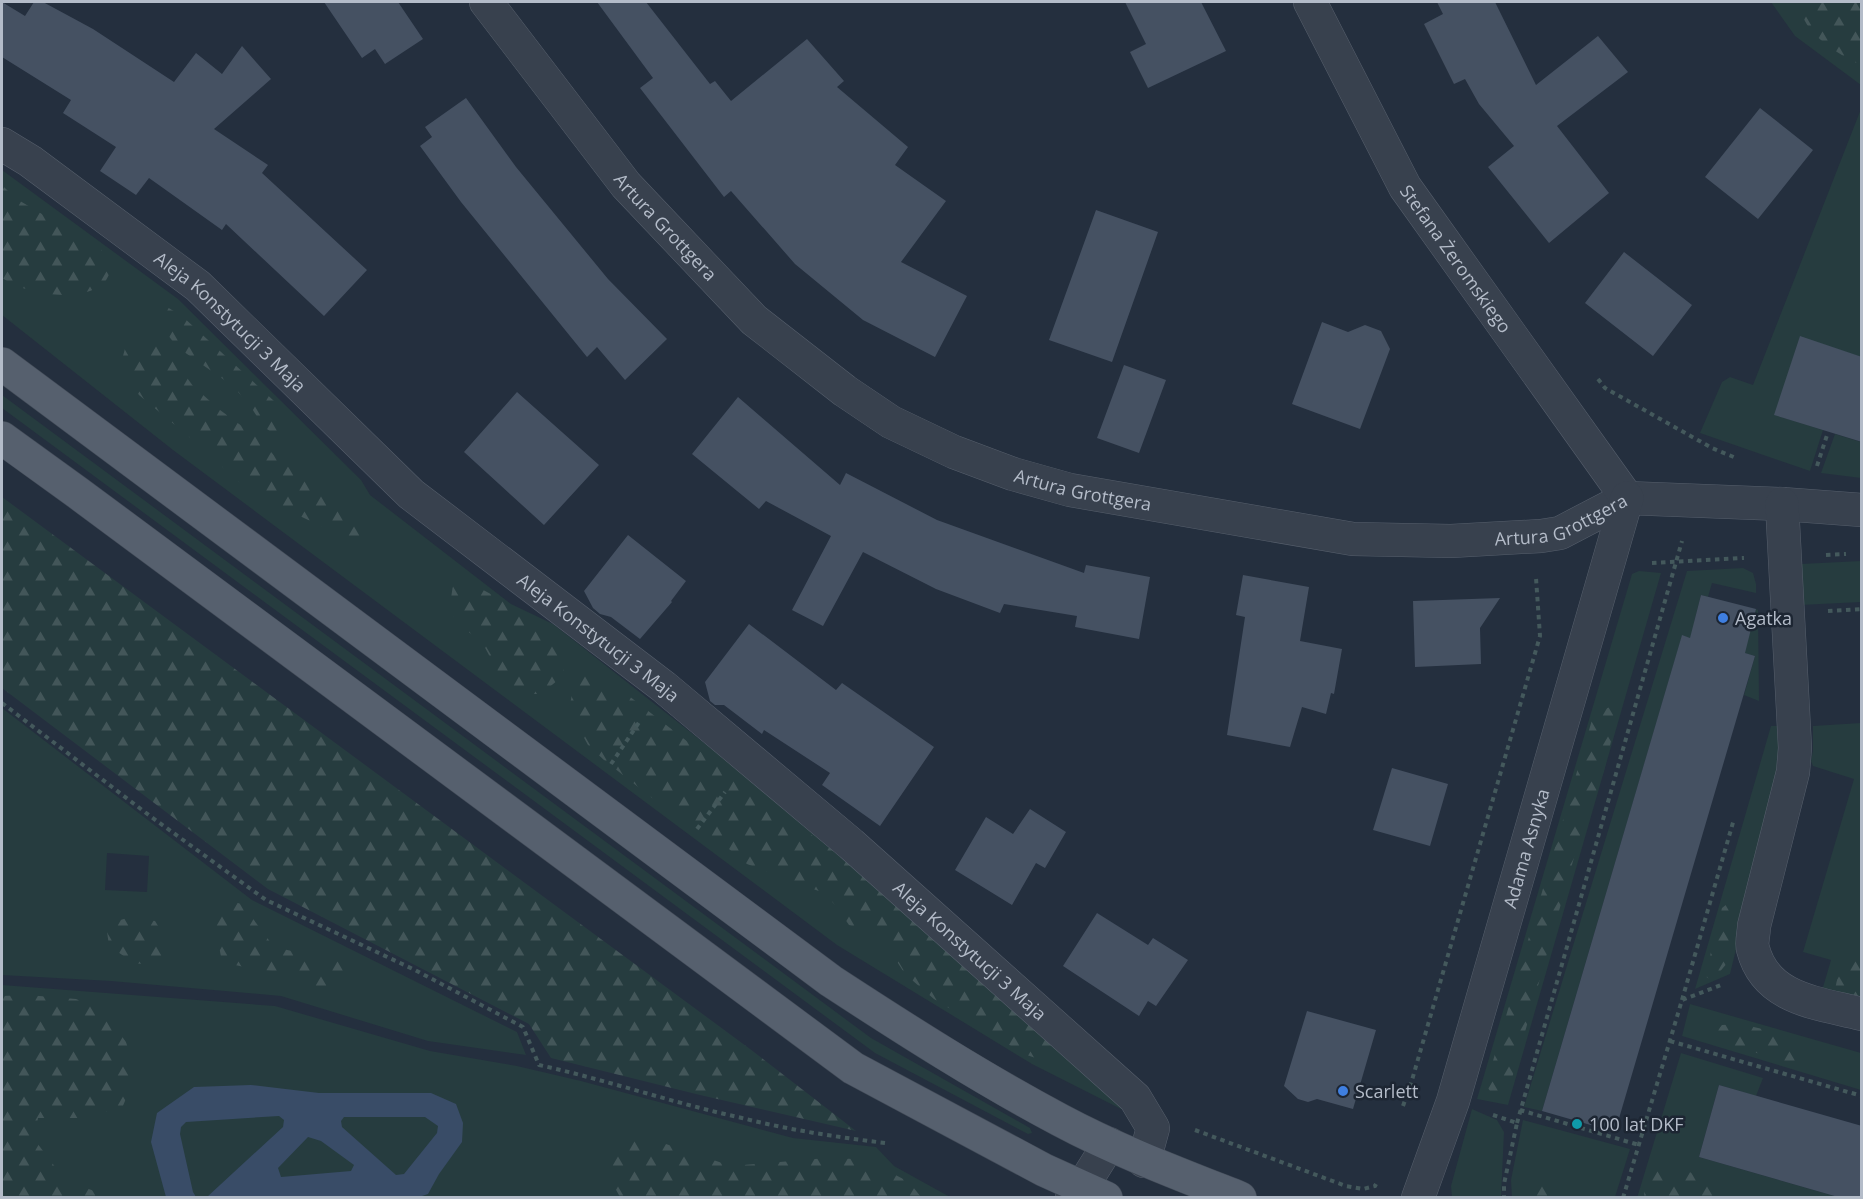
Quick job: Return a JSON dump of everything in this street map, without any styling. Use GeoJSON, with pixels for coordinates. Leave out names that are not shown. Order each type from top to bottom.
{"type":"FeatureCollection","features":[{"type":"Feature","properties":{"kind":"main road"},"geometry":{"type":"LineString","coordinates":[[2,364],[831,981],[918,1038],[1061,1121],[1144,1161],[1240,1197]]}},
{"type":"Feature","properties":{"kind":"main road"},"geometry":{"type":"LineString","coordinates":[[2,438],[853,1068],[1086,1194]]}},
{"type":"Feature","properties":{"kind":"street","name":"Artura Grottgera"},"geometry":{"type":"LineString","coordinates":[[486,2],[626,185],[754,320],[845,391],[891,422],[954,452],[1013,474],[1070,490],[1353,539],[1451,541],[1534,537],[1560,533],[1627,498],[1782,504],[1862,510]]}},
{"type":"Feature","properties":{"kind":"street","name":"Stefana Żeromskiego"},"geometry":{"type":"LineString","coordinates":[[1310,2],[1405,187],[1627,498]]}},
{"type":"Feature","properties":{"kind":"street","name":"Aleja Konstytucji 3 Maja"},"geometry":{"type":"LineString","coordinates":[[2,144],[30,161],[198,286],[411,494],[664,687],[851,844],[1135,1098],[1153,1128]]}},
{"type":"Feature","properties":{"kind":"street","name":"Adama Asnyka"},"geometry":{"type":"LineString","coordinates":[[1418,1197],[1453,1101],[1627,498]]}},
{"type":"Feature","properties":{"kind":"street"},"geometry":{"type":"LineString","coordinates":[[1782,504],[1795,748],[1793,772],[1754,926],[1752,948],[1762,969],[1775,986],[1794,997],[1862,1014]]}},
{"type":"Feature","properties":{"kind":"street"},"geometry":{"type":"LineString","coordinates":[[1144,1161],[1153,1128]]}},
{"type":"Feature","properties":{"kind":"street"},"geometry":{"type":"LineString","coordinates":[[1086,1194],[1109,1144]]}},
{"type":"Feature","properties":{"kind":"path"},"geometry":{"type":"LineString","coordinates":[[1597,379],[1605,388],[1712,448],[1745,461]]}},
{"type":"Feature","properties":{"kind":"path"},"geometry":{"type":"LineString","coordinates":[[1815,471],[1828,432]]}},
{"type":"Feature","properties":{"kind":"path"},"geometry":{"type":"LineString","coordinates":[[1504,1197],[1503,1184],[1520,1110],[1693,501]]}},
{"type":"Feature","properties":{"kind":"path"},"geometry":{"type":"LineString","coordinates":[[1402,1109],[1540,636],[1534,537]]}},
{"type":"Feature","properties":{"kind":"path"},"geometry":{"type":"LineString","coordinates":[[1608,565],[1851,554]]}},
{"type":"Feature","properties":{"kind":"path"},"geometry":{"type":"LineString","coordinates":[[605,772],[664,687]]}},
{"type":"Feature","properties":{"kind":"path"},"geometry":{"type":"LineString","coordinates":[[2,703],[150,816],[266,900],[415,970],[523,1027],[539,1065],[739,1118],[808,1133],[885,1143]]}},
{"type":"Feature","properties":{"kind":"path"},"geometry":{"type":"LineString","coordinates":[[692,837],[749,759]]}},
{"type":"Feature","properties":{"kind":"path"},"geometry":{"type":"LineString","coordinates":[[1623,1197],[1736,813]]}},
{"type":"Feature","properties":{"kind":"path"},"geometry":{"type":"LineString","coordinates":[[1682,1000],[1762,969]]}},
{"type":"Feature","properties":{"kind":"path"},"geometry":{"type":"LineString","coordinates":[[1670,1041],[1862,1096]]}},
{"type":"Feature","properties":{"kind":"path"},"geometry":{"type":"LineString","coordinates":[[1410,1087],[1517,1123]]}},
{"type":"Feature","properties":{"kind":"path"},"geometry":{"type":"LineString","coordinates":[[1520,1110],[1639,1145]]}},
{"type":"Feature","properties":{"kind":"path"},"geometry":{"type":"LineString","coordinates":[[1153,1128],[1180,1124],[1346,1186],[1363,1189],[1375,1186],[1379,1175]]}},
{"type":"Feature","properties":{"kind":"green space"},"geometry":{"type":"Polygon","coordinates":[[[1771,2],[1861,2],[1861,85],[1795,36],[1771,2]]]}},
{"type":"Feature","properties":{"kind":"green space"},"geometry":{"type":"Polygon","coordinates":[[[1803,2],[1861,2],[1861,65],[1836,52],[1819,39],[1806,24],[1803,16],[1803,2]]]}},
{"type":"Feature","properties":{"kind":"green space"},"geometry":{"type":"Polygon","coordinates":[[[1861,109],[1861,357],[1800,337],[1775,415],[1823,430],[1810,471],[1700,433],[1722,382],[1730,377],[1753,385],[1861,109]]]}},
{"type":"Feature","properties":{"kind":"green space"},"geometry":{"type":"Polygon","coordinates":[[[2,170],[178,299],[361,480],[370,495],[511,604],[553,624],[731,764],[898,900],[1107,1087],[1123,1110],[1032,1064],[837,945],[173,450],[2,315],[2,170]]]}},
{"type":"Feature","properties":{"kind":"green space"},"geometry":{"type":"Polygon","coordinates":[[[2,185],[15,198],[101,249],[112,269],[103,284],[91,291],[65,295],[37,292],[12,284],[2,278],[2,185]]]}},
{"type":"Feature","properties":{"kind":"green space"},"geometry":{"type":"Polygon","coordinates":[[[167,307],[182,316],[274,401],[283,426],[279,438],[263,426],[233,386],[177,347],[162,327],[167,307]]]}},
{"type":"Feature","properties":{"kind":"green space"},"geometry":{"type":"Polygon","coordinates":[[[151,341],[171,356],[193,386],[220,410],[254,435],[280,461],[341,501],[372,527],[363,541],[346,541],[325,528],[260,497],[232,477],[212,456],[139,395],[120,367],[126,345],[151,341]]]}},
{"type":"Feature","properties":{"kind":"green space"},"geometry":{"type":"Polygon","coordinates":[[[2,395],[871,1038],[1030,1128],[1032,1133],[1028,1134],[875,1053],[2,408],[2,395]]]}},
{"type":"Feature","properties":{"kind":"green space"},"geometry":{"type":"Polygon","coordinates":[[[1835,434],[1861,442],[1861,478],[1821,473],[1835,434]]]}},
{"type":"Feature","properties":{"kind":"green space"},"geometry":{"type":"Polygon","coordinates":[[[2,497],[750,1049],[856,1131],[551,1058],[529,1024],[268,889],[2,688],[2,497]]]}},
{"type":"Feature","properties":{"kind":"green space"},"geometry":{"type":"Polygon","coordinates":[[[1861,561],[1861,602],[1800,605],[1801,564],[1861,561]]]}},
{"type":"Feature","properties":{"kind":"green space"},"geometry":{"type":"Polygon","coordinates":[[[1743,568],[1753,573],[1756,593],[1712,583],[1708,597],[1701,595],[1694,623],[1748,638],[1756,609],[1758,610],[1759,701],[1744,695],[1755,656],[1682,636],[1542,1111],[1524,1107],[1687,571],[1743,568]]]}},
{"type":"Feature","properties":{"kind":"green space"},"geometry":{"type":"Polygon","coordinates":[[[1639,571],[1661,573],[1508,1105],[1477,1099],[1632,574],[1639,571]]]}},
{"type":"Feature","properties":{"kind":"green space"},"geometry":{"type":"Polygon","coordinates":[[[454,578],[498,598],[538,628],[562,650],[564,675],[541,694],[521,694],[504,683],[482,642],[466,630],[449,612],[454,578]]]}},
{"type":"Feature","properties":{"kind":"green space"},"geometry":{"type":"Polygon","coordinates":[[[577,667],[629,696],[770,806],[857,867],[1052,1042],[1057,1059],[1050,1063],[1024,1054],[934,999],[905,974],[894,957],[889,942],[873,933],[849,925],[824,893],[747,864],[729,849],[671,813],[604,760],[588,745],[569,710],[577,667]]]}},
{"type":"Feature","properties":{"kind":"green space"},"geometry":{"type":"Polygon","coordinates":[[[1610,707],[1616,720],[1604,771],[1582,829],[1509,1089],[1504,1095],[1492,1094],[1486,1085],[1594,713],[1610,707]]]}},
{"type":"Feature","properties":{"kind":"green space"},"geometry":{"type":"Polygon","coordinates":[[[2,708],[252,900],[517,1032],[526,1055],[428,1041],[281,996],[111,981],[2,975],[2,708]],[[107,853],[105,890],[147,892],[149,856],[107,853]]]}},
{"type":"Feature","properties":{"kind":"green space"},"geometry":{"type":"Polygon","coordinates":[[[1861,723],[1861,1002],[1821,994],[1831,960],[1803,952],[1854,779],[1813,766],[1811,761],[1813,726],[1861,723]]]}},
{"type":"Feature","properties":{"kind":"green space"},"geometry":{"type":"Polygon","coordinates":[[[1771,726],[1778,726],[1782,761],[1730,974],[1695,989],[1771,726]]]}},
{"type":"Feature","properties":{"kind":"green space"},"geometry":{"type":"Polygon","coordinates":[[[1736,897],[1734,936],[1728,962],[1712,981],[1705,976],[1722,908],[1736,897]]]}},
{"type":"Feature","properties":{"kind":"green space"},"geometry":{"type":"Polygon","coordinates":[[[217,898],[242,904],[274,947],[345,963],[348,987],[319,989],[290,973],[253,969],[222,962],[211,904],[217,898]]]}},
{"type":"Feature","properties":{"kind":"green space"},"geometry":{"type":"Polygon","coordinates":[[[131,917],[155,921],[174,952],[164,967],[134,963],[109,946],[106,924],[131,917]]]}},
{"type":"Feature","properties":{"kind":"green space"},"geometry":{"type":"Polygon","coordinates":[[[1861,943],[1861,995],[1850,997],[1835,991],[1836,983],[1845,959],[1861,943]]]}},
{"type":"Feature","properties":{"kind":"green space"},"geometry":{"type":"Polygon","coordinates":[[[2,985],[275,1006],[430,1051],[517,1066],[581,1081],[793,1138],[876,1147],[894,1166],[950,1197],[2,1197],[2,985]]]}},
{"type":"Feature","properties":{"kind":"green space"},"geometry":{"type":"Polygon","coordinates":[[[27,995],[76,999],[103,1011],[126,1042],[136,1075],[122,1108],[82,1118],[38,1118],[34,1139],[65,1180],[110,1197],[2,1197],[2,996],[27,995]]]}},
{"type":"Feature","properties":{"kind":"green space"},"geometry":{"type":"Polygon","coordinates":[[[1690,1004],[1861,1053],[1861,1090],[1682,1036],[1690,1004]]]}},
{"type":"Feature","properties":{"kind":"green space"},"geometry":{"type":"Polygon","coordinates":[[[1741,1024],[1775,1032],[1812,1053],[1810,1066],[1792,1064],[1722,1042],[1717,1030],[1722,1025],[1741,1024]]]}},
{"type":"Feature","properties":{"kind":"green space"},"geometry":{"type":"Polygon","coordinates":[[[1681,1053],[1763,1078],[1756,1096],[1719,1085],[1699,1157],[1838,1197],[1637,1198],[1681,1053]]]}},
{"type":"Feature","properties":{"kind":"green space"},"geometry":{"type":"Polygon","coordinates":[[[1472,1109],[1497,1120],[1504,1132],[1501,1197],[1452,1197],[1451,1186],[1472,1109]]]}},
{"type":"Feature","properties":{"kind":"green space"},"geometry":{"type":"Polygon","coordinates":[[[1523,1120],[1630,1149],[1615,1197],[1512,1198],[1511,1180],[1523,1120]]]}},
{"type":"Feature","properties":{"kind":"green space"},"geometry":{"type":"Polygon","coordinates":[[[616,1137],[663,1143],[731,1166],[827,1158],[855,1159],[882,1168],[909,1182],[921,1197],[620,1197],[604,1168],[616,1137]]]}},
{"type":"Feature","properties":{"kind":"green space"},"geometry":{"type":"Polygon","coordinates":[[[1661,1165],[1683,1168],[1732,1197],[1644,1197],[1645,1183],[1661,1165]]]}},
{"type":"Feature","properties":{"kind":"green space"},"geometry":{"type":"Polygon","coordinates":[[[1522,1182],[1541,1183],[1567,1197],[1514,1197],[1522,1182]]]}},
{"type":"Feature","properties":{"kind":"water"},"geometry":{"type":"Polygon","coordinates":[[[251,1085],[319,1093],[431,1093],[456,1104],[463,1123],[462,1142],[428,1194],[419,1197],[207,1197],[283,1127],[284,1120],[279,1116],[186,1122],[181,1127],[180,1134],[196,1197],[166,1197],[151,1142],[157,1113],[194,1087],[251,1085]],[[344,1117],[341,1121],[342,1127],[396,1175],[404,1174],[437,1133],[438,1126],[425,1117],[344,1117]],[[308,1137],[278,1168],[281,1177],[351,1171],[354,1165],[321,1141],[308,1137]]]}},
{"type":"Feature","properties":{"kind":"building"},"geometry":{"type":"Polygon","coordinates":[[[2,2],[25,16],[34,2],[43,2],[93,29],[174,82],[196,53],[222,74],[242,46],[271,79],[214,129],[268,165],[262,173],[367,270],[324,316],[226,224],[222,230],[149,178],[136,195],[100,171],[116,147],[63,113],[71,100],[2,57],[2,2]]]}},
{"type":"Feature","properties":{"kind":"building"},"geometry":{"type":"Polygon","coordinates":[[[324,2],[398,2],[423,39],[385,64],[375,49],[362,58],[324,2]]]}},
{"type":"Feature","properties":{"kind":"building"},"geometry":{"type":"Polygon","coordinates":[[[597,2],[646,2],[710,84],[715,81],[731,101],[807,39],[844,81],[837,87],[908,147],[895,165],[946,201],[901,262],[967,296],[935,357],[863,320],[795,264],[731,191],[724,197],[640,88],[653,78],[597,2]]]}},
{"type":"Feature","properties":{"kind":"building"},"geometry":{"type":"Polygon","coordinates":[[[1125,2],[1201,2],[1226,51],[1148,88],[1130,52],[1146,44],[1125,2]]]}},
{"type":"Feature","properties":{"kind":"building"},"geometry":{"type":"Polygon","coordinates":[[[1437,2],[1495,2],[1536,85],[1598,36],[1628,72],[1557,126],[1609,193],[1549,243],[1488,167],[1514,146],[1479,104],[1465,79],[1454,84],[1424,24],[1443,14],[1437,2]]]}},
{"type":"Feature","properties":{"kind":"building"},"geometry":{"type":"Polygon","coordinates":[[[466,98],[516,167],[608,279],[667,339],[625,380],[597,347],[587,357],[461,202],[420,146],[432,137],[425,127],[466,98]]]}},
{"type":"Feature","properties":{"kind":"building"},"geometry":{"type":"Polygon","coordinates":[[[1760,108],[1813,150],[1758,219],[1705,177],[1760,108]]]}},
{"type":"Feature","properties":{"kind":"building"},"geometry":{"type":"Polygon","coordinates":[[[1096,210],[1158,232],[1112,362],[1049,340],[1096,210]]]}},
{"type":"Feature","properties":{"kind":"building"},"geometry":{"type":"Polygon","coordinates":[[[1624,252],[1692,305],[1653,356],[1585,303],[1624,252]]]}},
{"type":"Feature","properties":{"kind":"building"},"geometry":{"type":"Polygon","coordinates":[[[1322,322],[1348,332],[1365,325],[1381,331],[1390,349],[1360,429],[1292,404],[1322,322]]]}},
{"type":"Feature","properties":{"kind":"building"},"geometry":{"type":"Polygon","coordinates":[[[1800,336],[1862,357],[1862,442],[1774,415],[1800,336]]]}},
{"type":"Feature","properties":{"kind":"building"},"geometry":{"type":"Polygon","coordinates":[[[1124,365],[1166,380],[1139,453],[1097,438],[1124,365]]]}},
{"type":"Feature","properties":{"kind":"building"},"geometry":{"type":"Polygon","coordinates":[[[517,392],[599,465],[544,525],[464,452],[517,392]]]}},
{"type":"Feature","properties":{"kind":"building"},"geometry":{"type":"Polygon","coordinates":[[[738,397],[840,485],[846,473],[937,520],[1084,573],[1086,565],[1150,577],[1139,639],[1075,627],[1077,616],[1004,604],[1000,613],[936,589],[863,552],[823,626],[792,610],[831,536],[766,501],[759,509],[692,454],[738,397]]]}},
{"type":"Feature","properties":{"kind":"building"},"geometry":{"type":"Polygon","coordinates":[[[628,535],[686,581],[672,602],[640,639],[611,617],[600,614],[593,608],[584,591],[628,535]]]}},
{"type":"Feature","properties":{"kind":"building"},"geometry":{"type":"Polygon","coordinates":[[[1243,575],[1309,587],[1300,641],[1342,649],[1334,694],[1331,693],[1326,714],[1302,707],[1290,747],[1227,735],[1245,617],[1236,615],[1243,575]]]}},
{"type":"Feature","properties":{"kind":"building"},"geometry":{"type":"Polygon","coordinates":[[[1701,595],[1756,609],[1745,653],[1755,656],[1615,1132],[1542,1111],[1682,635],[1690,638],[1701,595]]]}},
{"type":"Feature","properties":{"kind":"building"},"geometry":{"type":"Polygon","coordinates":[[[1500,598],[1480,628],[1481,664],[1415,667],[1413,601],[1500,598]]]}},
{"type":"Feature","properties":{"kind":"building"},"geometry":{"type":"Polygon","coordinates":[[[749,624],[836,690],[842,683],[934,747],[880,826],[822,785],[830,773],[764,730],[762,734],[724,705],[715,705],[710,701],[705,682],[749,624]]]}},
{"type":"Feature","properties":{"kind":"building"},"geometry":{"type":"Polygon","coordinates":[[[1392,768],[1448,784],[1430,846],[1373,830],[1392,768]]]}},
{"type":"Feature","properties":{"kind":"building"},"geometry":{"type":"Polygon","coordinates":[[[1030,809],[1066,832],[1045,868],[1036,863],[1012,905],[955,870],[986,817],[1013,834],[1030,809]]]}},
{"type":"Feature","properties":{"kind":"building"},"geometry":{"type":"Polygon","coordinates":[[[1097,913],[1148,945],[1153,938],[1188,960],[1156,1006],[1148,1001],[1139,1016],[1063,966],[1097,913]]]}},
{"type":"Feature","properties":{"kind":"building"},"geometry":{"type":"Polygon","coordinates":[[[1307,1011],[1376,1030],[1353,1109],[1317,1099],[1308,1102],[1298,1099],[1284,1086],[1307,1011]]]}},
{"type":"Feature","properties":{"kind":"building"},"geometry":{"type":"Polygon","coordinates":[[[1719,1085],[1862,1126],[1862,1197],[1838,1197],[1699,1157],[1719,1085]]]}},
{"type":"Feature","properties":{"kind":"place","name":"Agatka"},"geometry":{"type":"Point","coordinates":[1723,618]}},
{"type":"Feature","properties":{"kind":"place","name":"Scarlett"},"geometry":{"type":"Point","coordinates":[1343,1091]}},
{"type":"Feature","properties":{"kind":"place","name":"100 lat DKF"},"geometry":{"type":"Point","coordinates":[1577,1124]}}]}
